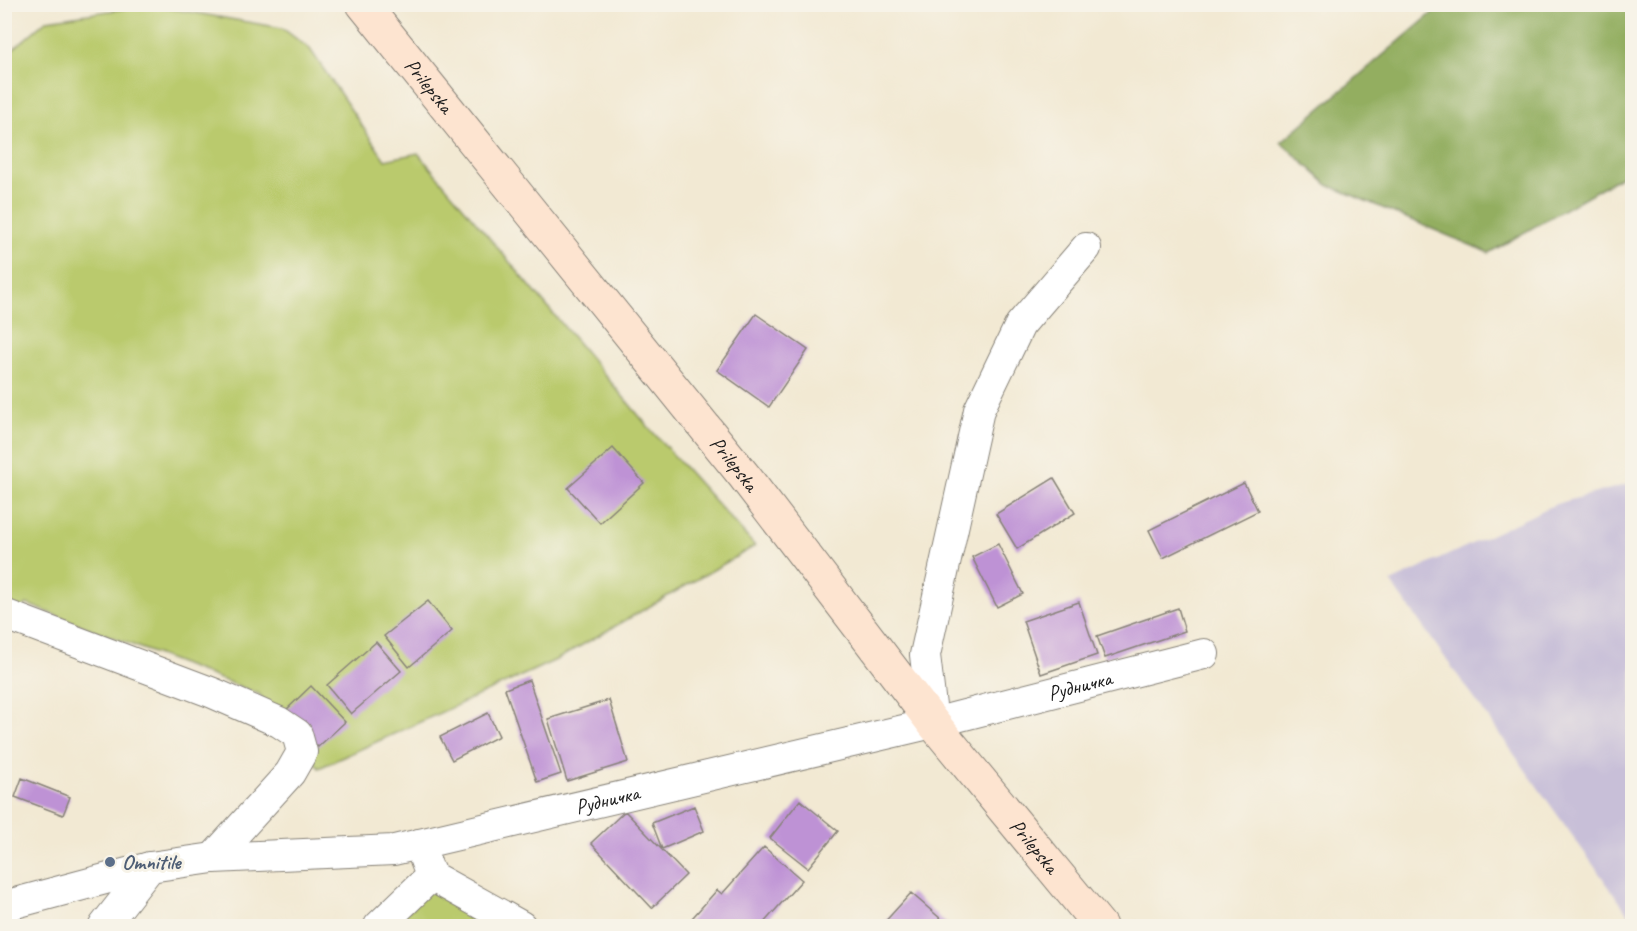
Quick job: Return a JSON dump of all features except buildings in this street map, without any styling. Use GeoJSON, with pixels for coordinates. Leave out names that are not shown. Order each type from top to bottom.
{"type":"FeatureCollection","features":[{"type":"Feature","properties":{"kind":"main road","name":"Prilepska"},"geometry":{"type":"LineString","coordinates":[[363,4],[745,477],[933,723],[1100,927]]}},
{"type":"Feature","properties":{"kind":"street"},"geometry":{"type":"LineString","coordinates":[[933,723],[925,655],[979,410],[1020,325],[1086,248]]}},
{"type":"Feature","properties":{"kind":"street"},"geometry":{"type":"LineString","coordinates":[[4,614],[213,693],[279,722],[297,734],[302,752],[290,773],[213,858]]}},
{"type":"Feature","properties":{"kind":"street","name":"Рудничка"},"geometry":{"type":"LineString","coordinates":[[4,906],[150,867],[213,858],[394,850],[933,723],[1203,654]]}},
{"type":"Feature","properties":{"kind":"street"},"geometry":{"type":"LineString","coordinates":[[419,844],[431,876],[521,927]]}},
{"type":"Feature","properties":{"kind":"street"},"geometry":{"type":"LineString","coordinates":[[104,927],[150,867]]}},
{"type":"Feature","properties":{"kind":"street"},"geometry":{"type":"LineString","coordinates":[[379,927],[431,876]]}},
{"type":"Feature","properties":{"kind":"shaded area"},"geometry":{"type":"Polygon","coordinates":[[[1632,483],[1632,919],[1391,582],[1556,504],[1632,483]]]}},
{"type":"Feature","properties":{"kind":"green space"},"geometry":{"type":"Polygon","coordinates":[[[1443,4],[1632,5],[1632,170],[1489,253],[1328,185],[1281,142],[1443,4]]]}},
{"type":"Feature","properties":{"kind":"green space"},"geometry":{"type":"Polygon","coordinates":[[[150,5],[282,28],[310,49],[385,160],[418,153],[651,430],[755,546],[556,660],[319,768],[259,694],[27,604],[5,617],[4,57],[47,20],[150,5]]]}},
{"type":"Feature","properties":{"kind":"green space"},"geometry":{"type":"Polygon","coordinates":[[[434,887],[498,926],[392,926],[434,887]]]}},
{"type":"Feature","properties":{"kind":"green space"},"geometry":{"type":"Polygon","coordinates":[[[828,920],[835,926],[786,926],[790,923],[828,920]]]}},
{"type":"Feature","properties":{"kind":"place","name":"Omnitile"},"geometry":{"type":"Point","coordinates":[110,862]}}]}
